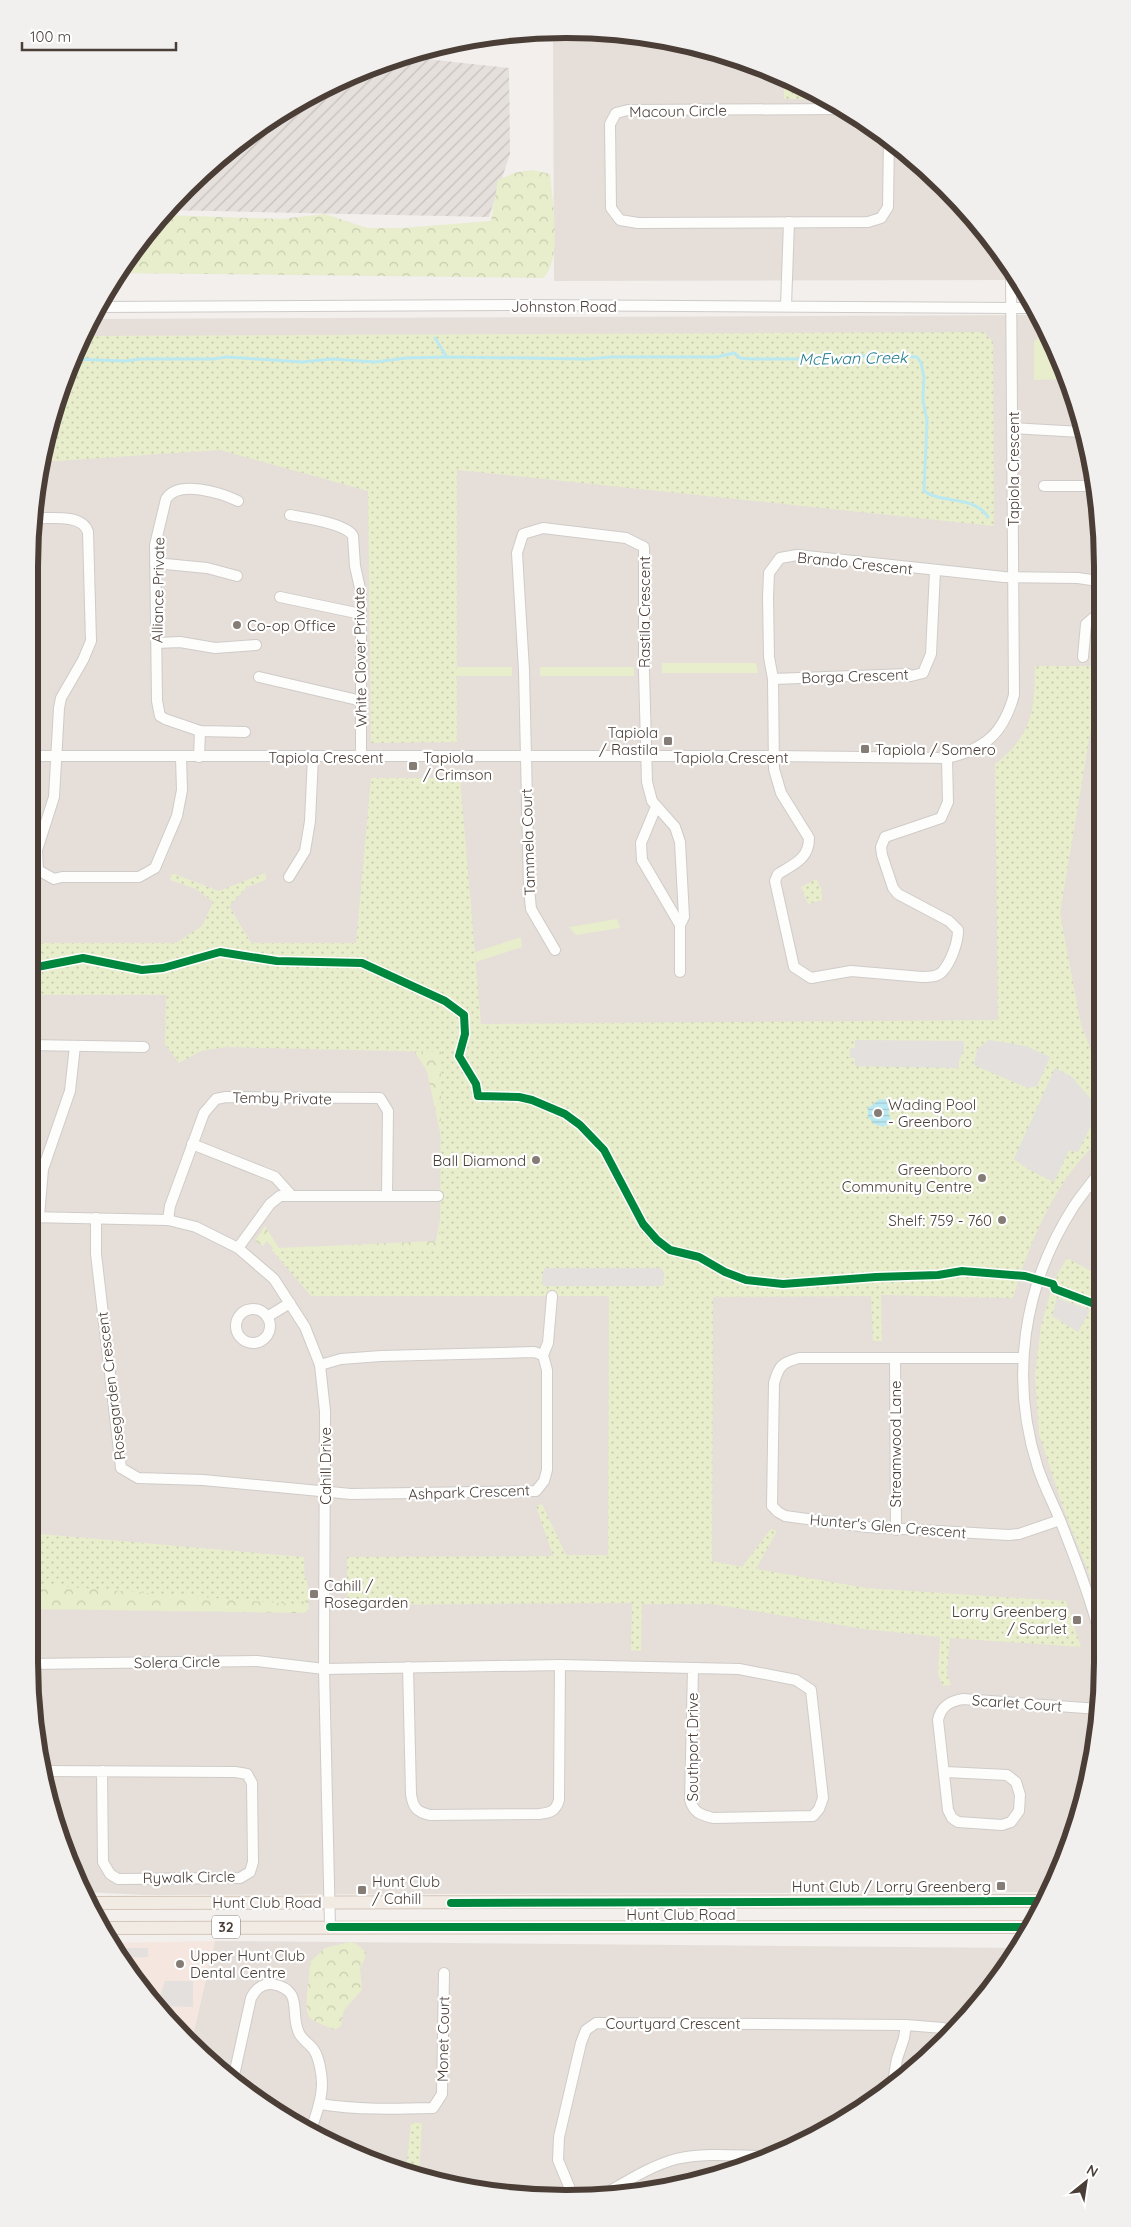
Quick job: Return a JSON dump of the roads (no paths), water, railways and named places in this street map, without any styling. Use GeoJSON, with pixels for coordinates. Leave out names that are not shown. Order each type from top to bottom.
{"type":"FeatureCollection","features":[{"type":"Feature","properties":{"kind":"main road"},"geometry":{"type":"LineString","coordinates":[[1018,1901],[1039,1896]]}},
{"type":"Feature","properties":{"kind":"main road","name":"Hunt Club Road"},"geometry":{"type":"LineString","coordinates":[[96,1903],[1036,1901]]}},
{"type":"Feature","properties":{"kind":"main road","name":"Hunt Club Road"},"geometry":{"type":"LineString","coordinates":[[110,1928],[1022,1927]]}},
{"type":"Feature","properties":{"kind":"street","name":"Macoun Circle"},"geometry":{"type":"LineString","coordinates":[[832,109],[628,110],[616,113],[610,124],[610,208],[620,220],[638,223],[868,222],[881,218],[888,207],[889,149]]}},
{"type":"Feature","properties":{"kind":"street"},"geometry":{"type":"LineString","coordinates":[[786,306],[789,222]]}},
{"type":"Feature","properties":{"kind":"street","name":"Tapiola Crescent"},"geometry":{"type":"LineString","coordinates":[[38,756],[525,758],[774,756],[947,758],[968,753],[982,746],[1001,727],[1014,695],[1011,282]]}},
{"type":"Feature","properties":{"kind":"street","name":"Johnston Road"},"geometry":{"type":"LineString","coordinates":[[105,307],[786,306],[1026,308]]}},
{"type":"Feature","properties":{"kind":"street"},"geometry":{"type":"LineString","coordinates":[[1013,428],[1077,432]]}},
{"type":"Feature","properties":{"kind":"street"},"geometry":{"type":"LineString","coordinates":[[1044,486],[1087,486]]}},
{"type":"Feature","properties":{"kind":"street","name":"Alliance Private"},"geometry":{"type":"LineString","coordinates":[[238,501],[218,492],[200,490],[176,491],[169,494],[166,499],[155,545],[157,701],[160,716],[200,731],[245,732]]}},
{"type":"Feature","properties":{"kind":"street","name":"White Clover Private"},"geometry":{"type":"LineString","coordinates":[[290,515],[319,520],[351,532],[361,593],[361,756]]}},
{"type":"Feature","properties":{"kind":"street"},"geometry":{"type":"LineString","coordinates":[[38,847],[54,797],[61,698],[84,660],[91,641],[88,532],[84,524],[72,520],[40,518]]}},
{"type":"Feature","properties":{"kind":"street","name":"Rastila Crescent"},"geometry":{"type":"LineString","coordinates":[[525,758],[524,670],[517,553],[523,534],[543,528],[626,538],[644,547],[644,670],[647,757]]}},
{"type":"Feature","properties":{"kind":"street","name":"Brando Crescent"},"geometry":{"type":"LineString","coordinates":[[947,758],[948,802],[941,818],[885,837],[881,847],[893,888],[898,894],[949,921],[958,930],[958,939],[942,972],[934,977],[922,977],[851,971],[811,978],[794,967],[775,881],[778,874],[805,858],[809,847],[809,838],[780,793],[774,756],[773,679],[769,657],[768,597],[769,573],[780,558],[797,555],[1013,577],[1078,578],[1094,580]]}},
{"type":"Feature","properties":{"kind":"street"},"geometry":{"type":"LineString","coordinates":[[155,563],[207,568],[237,576]]}},
{"type":"Feature","properties":{"kind":"street","name":"Borga Crescent"},"geometry":{"type":"LineString","coordinates":[[773,679],[908,674],[911,676],[923,673],[931,654],[935,570]]}},
{"type":"Feature","properties":{"kind":"street"},"geometry":{"type":"LineString","coordinates":[[280,597],[361,614]]}},
{"type":"Feature","properties":{"kind":"street"},"geometry":{"type":"LineString","coordinates":[[1083,658],[1086,624],[1094,617]]}},
{"type":"Feature","properties":{"kind":"street"},"geometry":{"type":"LineString","coordinates":[[157,643],[180,642],[215,648],[256,645]]}},
{"type":"Feature","properties":{"kind":"street"},"geometry":{"type":"LineString","coordinates":[[259,677],[362,701]]}},
{"type":"Feature","properties":{"kind":"street"},"geometry":{"type":"LineString","coordinates":[[199,757],[200,731]]}},
{"type":"Feature","properties":{"kind":"street"},"geometry":{"type":"LineString","coordinates":[[38,870],[54,879],[62,877],[139,877],[155,868],[177,816],[182,790],[181,757]]}},
{"type":"Feature","properties":{"kind":"street"},"geometry":{"type":"LineString","coordinates":[[289,877],[305,851],[310,821],[313,757]]}},
{"type":"Feature","properties":{"kind":"street"},"geometry":{"type":"LineString","coordinates":[[647,757],[647,782],[656,807],[675,827],[680,842],[684,917],[680,925],[680,972]]}},
{"type":"Feature","properties":{"kind":"street","name":"Tammela Court"},"geometry":{"type":"LineString","coordinates":[[525,758],[528,888],[531,909],[555,950]]}},
{"type":"Feature","properties":{"kind":"street"},"geometry":{"type":"LineString","coordinates":[[656,807],[641,843],[642,860],[680,925]]}},
{"type":"Feature","properties":{"kind":"street"},"geometry":{"type":"LineString","coordinates":[[38,1045],[144,1047]]}},
{"type":"Feature","properties":{"kind":"street"},"geometry":{"type":"LineString","coordinates":[[38,1196],[43,1169],[70,1091],[75,1046]]}},
{"type":"Feature","properties":{"kind":"street","name":"Temby Private"},"geometry":{"type":"LineString","coordinates":[[168,1220],[170,1206],[204,1113],[216,1099],[380,1098],[388,1111],[387,1195]]}},
{"type":"Feature","properties":{"kind":"street"},"geometry":{"type":"LineString","coordinates":[[192,1144],[275,1177],[292,1196]]}},
{"type":"Feature","properties":{"kind":"street"},"geometry":{"type":"LineString","coordinates":[[1094,1180],[1074,1206],[1039,1279],[1028,1322],[1022,1358],[1022,1379],[1028,1434],[1094,1619]]}},
{"type":"Feature","properties":{"kind":"street"},"geometry":{"type":"LineString","coordinates":[[238,1248],[270,1204],[280,1196],[438,1196]]}},
{"type":"Feature","properties":{"kind":"street","name":"Cahill Drive"},"geometry":{"type":"LineString","coordinates":[[38,1217],[168,1220],[196,1227],[238,1248],[274,1279],[305,1327],[320,1365],[325,1411],[326,1591],[324,1669],[330,1928]]}},
{"type":"Feature","properties":{"kind":"street","name":"Rosegarden Crescent"},"geometry":{"type":"LineString","coordinates":[[96,1218],[96,1254],[121,1468],[138,1478],[203,1480],[324,1491]]}},
{"type":"Feature","properties":{"kind":"street","name":"Ashpark Crescent"},"geometry":{"type":"LineString","coordinates":[[324,1491],[351,1494],[536,1491],[544,1481],[546,1470],[547,1370],[543,1355],[548,1343],[552,1296]]}},
{"type":"Feature","properties":{"kind":"street"},"geometry":{"type":"LineString","coordinates":[[267,1317],[290,1303]]}},
{"type":"Feature","properties":{"kind":"street"},"geometry":{"type":"LineString","coordinates":[[320,1365],[341,1360],[381,1356],[534,1352],[543,1355]]}},
{"type":"Feature","properties":{"kind":"street","name":"Hunter's Glen Crescent"},"geometry":{"type":"LineString","coordinates":[[1022,1358],[799,1358],[784,1362],[778,1371],[774,1383],[772,1506],[786,1516],[896,1530],[1009,1535],[1019,1534],[1060,1520]]}},
{"type":"Feature","properties":{"kind":"street","name":"Streamwood Lane"},"geometry":{"type":"LineString","coordinates":[[895,1358],[896,1530]]}},
{"type":"Feature","properties":{"kind":"street","name":"Solera Circle"},"geometry":{"type":"LineString","coordinates":[[38,1664],[257,1662],[324,1669]]}},
{"type":"Feature","properties":{"kind":"street"},"geometry":{"type":"LineString","coordinates":[[408,1667],[411,1794],[413,1806],[420,1812],[430,1815],[539,1814],[550,1813],[557,1808],[559,1800],[560,1665]]}},
{"type":"Feature","properties":{"kind":"street","name":"Southport Drive"},"geometry":{"type":"LineString","coordinates":[[324,1669],[560,1665],[739,1669],[796,1680],[811,1690],[823,1798],[820,1809],[813,1816],[713,1818],[701,1815],[692,1809],[690,1800],[693,1669]]}},
{"type":"Feature","properties":{"kind":"street","name":"Scarlet Court"},"geometry":{"type":"LineString","coordinates":[[946,1772],[1006,1775],[1012,1777],[1019,1788],[1019,1811],[1016,1817],[1002,1826],[958,1822],[952,1818],[948,1810],[946,1772],[938,1720],[940,1712],[946,1705],[964,1698],[1091,1708]]}},
{"type":"Feature","properties":{"kind":"street","name":"Rywalk Circle"},"geometry":{"type":"LineString","coordinates":[[49,1771],[102,1771],[235,1772],[246,1774],[252,1783],[253,1862],[250,1872],[240,1878],[118,1879],[110,1874],[103,1862],[102,1771]]}},
{"type":"Feature","properties":{"kind":"street","name":"Monet Court"},"geometry":{"type":"LineString","coordinates":[[320,2104],[342,2107],[418,2108],[432,2108],[436,2105],[442,2094],[444,1973]]}},
{"type":"Feature","properties":{"kind":"street"},"geometry":{"type":"LineString","coordinates":[[235,2072],[251,1998],[256,1989],[269,1984],[283,1987],[290,1992],[296,2007],[298,2032],[315,2051],[322,2084],[320,2104],[313,2125]]}},
{"type":"Feature","properties":{"kind":"street","name":"Courtyard Crescent"},"geometry":{"type":"LineString","coordinates":[[570,2190],[558,2160],[559,2137],[581,2043],[586,2030],[596,2023],[943,2028]]}},
{"type":"Feature","properties":{"kind":"street"},"geometry":{"type":"LineString","coordinates":[[894,2074],[896,2059],[904,2038],[906,2026]]}},
{"type":"Feature","properties":{"kind":"street"},"geometry":{"type":"LineString","coordinates":[[619,2186],[656,2166],[675,2159],[693,2156],[749,2156]]}},
{"type":"Feature","properties":{"kind":"water","name":"Wading Pool - Greenboro"},"geometry":{"type":"Polygon","coordinates":[[[880,1099],[887,1102],[889,1100],[896,1101],[895,1107],[888,1111],[891,1120],[889,1125],[884,1127],[874,1124],[868,1117],[868,1108],[880,1099]]]}},
{"type":"Feature","properties":{"kind":"waterway"},"geometry":{"type":"LineString","coordinates":[[435,338],[446,356]]}},
{"type":"Feature","properties":{"kind":"waterway","name":"McEwan Creek"},"geometry":{"type":"LineString","coordinates":[[80,359],[125,361],[227,357],[302,362],[332,359],[375,362],[406,358],[447,357],[588,359],[612,357],[717,357],[734,353],[740,358],[751,359],[811,359],[879,355],[917,357],[921,363],[924,377],[923,400],[927,421],[924,491],[931,495],[975,505],[988,517]]}},
{"type":"Feature","properties":{"kind":"place","name":"Co-op Office"},"geometry":{"type":"Point","coordinates":[237,625]}},
{"type":"Feature","properties":{"kind":"place","name":"Tapiola / Rastila"},"geometry":{"type":"Point","coordinates":[668,741]}},
{"type":"Feature","properties":{"kind":"place","name":"Tapiola / Somero"},"geometry":{"type":"Point","coordinates":[865,749]}},
{"type":"Feature","properties":{"kind":"place","name":"Tapiola / Crimson"},"geometry":{"type":"Point","coordinates":[413,766]}},
{"type":"Feature","properties":{"kind":"place","name":"Wading Pool - Greenboro"},"geometry":{"type":"Point","coordinates":[878,1113]}},
{"type":"Feature","properties":{"kind":"place","name":"Ball Diamond"},"geometry":{"type":"Point","coordinates":[536,1160]}},
{"type":"Feature","properties":{"kind":"place","name":"Greenboro Community Centre"},"geometry":{"type":"Point","coordinates":[982,1178]}},
{"type":"Feature","properties":{"kind":"place","name":"Shelf: 759 - 760"},"geometry":{"type":"Point","coordinates":[1002,1220]}},
{"type":"Feature","properties":{"kind":"place","name":"Cahill / Rosegarden"},"geometry":{"type":"Point","coordinates":[314,1594]}},
{"type":"Feature","properties":{"kind":"place","name":"Lorry Greenberg / Scarlet"},"geometry":{"type":"Point","coordinates":[1077,1620]}},
{"type":"Feature","properties":{"kind":"place","name":"Hunt Club / Lorry Greenberg"},"geometry":{"type":"Point","coordinates":[1001,1886]}},
{"type":"Feature","properties":{"kind":"place","name":"Hunt Club / Cahill"},"geometry":{"type":"Point","coordinates":[362,1890]}},
{"type":"Feature","properties":{"kind":"place","name":"Upper Hunt Club Dental Centre"},"geometry":{"type":"Point","coordinates":[180,1964]}}]}
